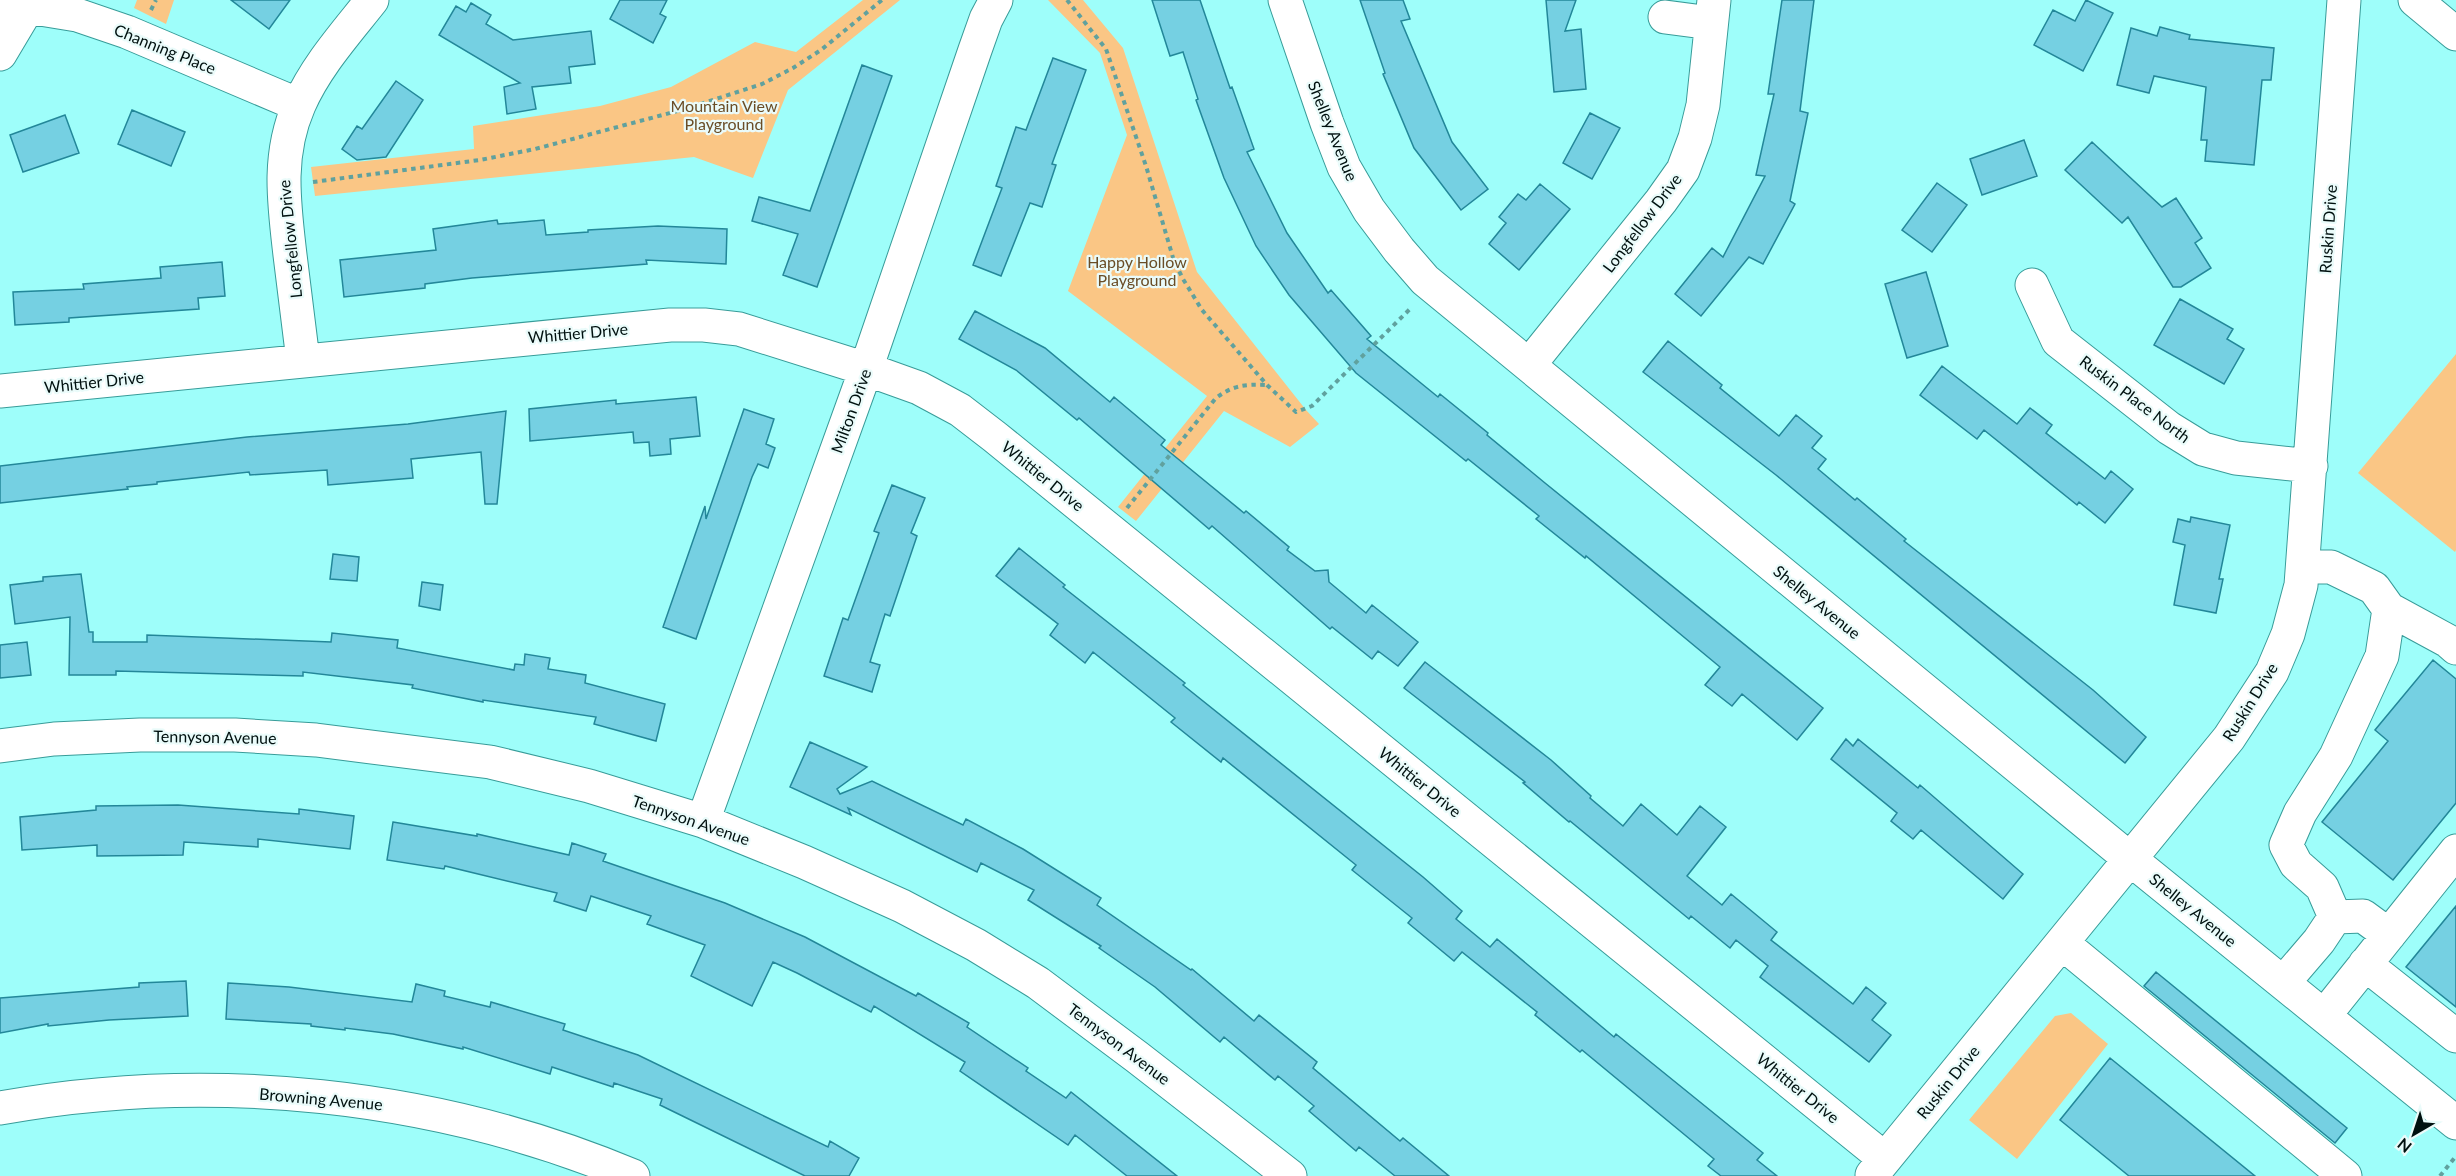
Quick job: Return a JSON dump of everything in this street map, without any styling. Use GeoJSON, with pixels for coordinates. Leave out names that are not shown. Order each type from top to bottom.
{"type":"FeatureCollection","features":[{"type":"Feature","properties":{"kind":"street","name":"Longfellow Drive"},"geometry":{"type":"LineString","coordinates":[[303,360],[283,186],[285,150],[299,105],[332,50],[372,0]]}},
{"type":"Feature","properties":{"kind":"street","name":"Milton Drive"},"geometry":{"type":"LineString","coordinates":[[703,821],[866,369],[975,50],[996,0]]}},
{"type":"Feature","properties":{"kind":"street","name":"Shelley Avenue"},"geometry":{"type":"LineString","coordinates":[[1285,0],[1344,167],[1369,210],[1398,250],[1432,286],[2130,859],[2456,1123]]}},
{"type":"Feature","properties":{"kind":"street","name":"Ruskin Drive"},"geometry":{"type":"LineString","coordinates":[[1878,1167],[2229,738],[2272,672],[2288,634],[2301,585],[2303,566],[2344,0]]}},
{"type":"Feature","properties":{"kind":"street"},"geometry":{"type":"LineString","coordinates":[[2415,0],[2456,34]]}},
{"type":"Feature","properties":{"kind":"street","name":"Channing Place"},"geometry":{"type":"LineString","coordinates":[[14,10],[77,15],[127,32],[299,105]]}},
{"type":"Feature","properties":{"kind":"street"},"geometry":{"type":"LineString","coordinates":[[0,54],[14,10]]}},
{"type":"Feature","properties":{"kind":"street","name":"Longfellow Drive"},"geometry":{"type":"LineString","coordinates":[[1529,365],[1661,201],[1683,170],[1695,138],[1703,105],[1713,12],[1665,17]]}},
{"type":"Feature","properties":{"kind":"street","name":"Ruskin Place North"},"geometry":{"type":"LineString","coordinates":[[2032,285],[2058,341],[2169,428],[2203,449],[2236,458],[2311,466]]}},
{"type":"Feature","properties":{"kind":"street","name":"Whittier Drive"},"geometry":{"type":"LineString","coordinates":[[0,391],[640,327],[704,325],[739,329],[919,387],[960,410],[1109,530],[1878,1167]]}},
{"type":"Feature","properties":{"kind":"street"},"geometry":{"type":"LineString","coordinates":[[2303,566],[2331,567],[2374,588],[2389,609],[2448,641],[2456,648]]}},
{"type":"Feature","properties":{"kind":"street"},"geometry":{"type":"LineString","coordinates":[[2335,917],[2322,887],[2296,864],[2286,845],[2300,813],[2336,756],[2382,656],[2389,609]]}},
{"type":"Feature","properties":{"kind":"street","name":"Tennyson Avenue"},"geometry":{"type":"LineString","coordinates":[[0,746],[54,739],[140,735],[235,735],[316,740],[490,762],[589,786],[703,821],[804,862],[902,906],[976,945],[1056,997],[1290,1176]]}},
{"type":"Feature","properties":{"kind":"street"},"geometry":{"type":"LineString","coordinates":[[2324,1016],[2456,851]]}},
{"type":"Feature","properties":{"kind":"street"},"geometry":{"type":"LineString","coordinates":[[2335,917],[2364,916],[2389,934]]}},
{"type":"Feature","properties":{"kind":"street"},"geometry":{"type":"LineString","coordinates":[[2283,983],[2319,941],[2335,917]]}},
{"type":"Feature","properties":{"kind":"street"},"geometry":{"type":"LineString","coordinates":[[2062,943],[2345,1176]]}},
{"type":"Feature","properties":{"kind":"street"},"geometry":{"type":"LineString","coordinates":[[2365,964],[2456,1036]]}},
{"type":"Feature","properties":{"kind":"street","name":"Browning Avenue"},"geometry":{"type":"LineString","coordinates":[[0,1108],[105,1093],[180,1090],[287,1094],[392,1106],[487,1127],[589,1157],[633,1176]]}},
{"type":"Feature","properties":{"kind":"path"},"geometry":{"type":"LineString","coordinates":[[283,186],[480,160],[535,149],[685,110],[762,84],[793,68],[821,50],[882,0]]}},
{"type":"Feature","properties":{"kind":"path"},"geometry":{"type":"LineString","coordinates":[[1066,0],[1106,49],[1146,166],[1174,261],[1183,279],[1202,310],[1267,385],[1296,412],[1312,406],[1432,286]]}},
{"type":"Feature","properties":{"kind":"path"},"geometry":{"type":"LineString","coordinates":[[1109,530],[1216,398],[1229,389],[1245,384],[1267,385]]}},
{"type":"Feature","properties":{"kind":"path"},"geometry":{"type":"LineString","coordinates":[[2440,1176],[2456,1156]]}},
{"type":"Feature","properties":{"kind":"green space"},"geometry":{"type":"Polygon","coordinates":[[[137,0],[174,0],[166,24],[134,8],[137,0]]]}},
{"type":"Feature","properties":{"kind":"green space","name":"Mountain View Playground"},"geometry":{"type":"Polygon","coordinates":[[[863,0],[900,0],[788,90],[753,178],[694,157],[315,196],[311,167],[474,149],[473,126],[600,106],[671,87],[755,42],[796,52],[863,0]]]}},
{"type":"Feature","properties":{"kind":"green space","name":"Happy Hollow Playground"},"geometry":{"type":"Polygon","coordinates":[[[1048,0],[1083,0],[1123,48],[1197,272],[1319,424],[1290,447],[1224,411],[1136,521],[1118,507],[1207,396],[1068,291],[1127,135],[1100,53],[1048,0]]]}},
{"type":"Feature","properties":{"kind":"green space"},"geometry":{"type":"Polygon","coordinates":[[[2456,354],[2456,550],[2455,552],[2358,473],[2456,354]]]}},
{"type":"Feature","properties":{"kind":"green space"},"geometry":{"type":"Polygon","coordinates":[[[2071,1013],[2108,1044],[2017,1159],[1969,1120],[2055,1016],[2071,1013]]]}},
{"type":"Feature","properties":{"kind":"building"},"geometry":{"type":"Polygon","coordinates":[[[231,0],[290,0],[269,29],[231,0]]]}},
{"type":"Feature","properties":{"kind":"building"},"geometry":{"type":"Polygon","coordinates":[[[620,0],[667,0],[660,14],[666,17],[653,43],[610,19],[620,0]]]}},
{"type":"Feature","properties":{"kind":"building"},"geometry":{"type":"Polygon","coordinates":[[[1152,0],[1200,0],[1254,149],[1247,152],[1287,233],[1328,293],[1331,290],[1371,336],[1367,339],[1438,397],[1440,394],[1545,483],[1823,708],[1797,740],[1742,694],[1732,706],[1705,685],[1720,667],[1586,556],[1585,558],[1536,519],[1539,516],[1356,373],[1289,295],[1256,246],[1224,178],[1196,100],[1198,99],[1183,52],[1170,56],[1152,0]]]}},
{"type":"Feature","properties":{"kind":"building"},"geometry":{"type":"Polygon","coordinates":[[[1360,0],[1403,0],[1410,19],[1401,21],[1452,142],[1488,189],[1461,210],[1414,148],[1383,74],[1385,73],[1360,0]]]}},
{"type":"Feature","properties":{"kind":"building"},"geometry":{"type":"Polygon","coordinates":[[[1546,0],[1576,0],[1565,31],[1581,29],[1586,89],[1554,92],[1546,0]]]}},
{"type":"Feature","properties":{"kind":"building"},"geometry":{"type":"Polygon","coordinates":[[[1782,0],[1814,0],[1800,111],[1808,113],[1790,201],[1795,204],[1763,264],[1749,257],[1701,316],[1675,294],[1712,248],[1723,257],[1765,176],[1756,175],[1774,94],[1768,94],[1782,0]]]}},
{"type":"Feature","properties":{"kind":"building"},"geometry":{"type":"Polygon","coordinates":[[[2086,0],[2113,13],[2083,71],[2034,45],[2053,10],[2075,21],[2086,0]]]}},
{"type":"Feature","properties":{"kind":"building"},"geometry":{"type":"Polygon","coordinates":[[[471,3],[491,15],[486,24],[513,40],[591,31],[595,64],[569,67],[571,83],[532,87],[536,109],[507,114],[504,87],[520,83],[439,35],[456,6],[466,12],[471,3]]]}},
{"type":"Feature","properties":{"kind":"building"},"geometry":{"type":"Polygon","coordinates":[[[2160,27],[2190,35],[2189,39],[2274,48],[2271,80],[2262,80],[2254,165],[2205,161],[2207,140],[2201,140],[2206,87],[2154,76],[2149,93],[2117,85],[2131,28],[2157,36],[2160,27]]]}},
{"type":"Feature","properties":{"kind":"building"},"geometry":{"type":"Polygon","coordinates":[[[1053,58],[1086,70],[1052,164],[1056,165],[1042,207],[1030,203],[1001,276],[973,265],[1002,188],[996,186],[1016,127],[1026,130],[1053,58]]]}},
{"type":"Feature","properties":{"kind":"building"},"geometry":{"type":"Polygon","coordinates":[[[862,65],[892,76],[817,287],[783,275],[798,234],[752,221],[759,197],[810,211],[862,65]]]}},
{"type":"Feature","properties":{"kind":"building"},"geometry":{"type":"Polygon","coordinates":[[[396,81],[423,100],[386,157],[357,160],[342,149],[357,126],[362,129],[396,81]]]}},
{"type":"Feature","properties":{"kind":"building"},"geometry":{"type":"Polygon","coordinates":[[[132,110],[185,132],[171,166],[118,144],[132,110]]]}},
{"type":"Feature","properties":{"kind":"building"},"geometry":{"type":"Polygon","coordinates":[[[1590,113],[1620,128],[1592,179],[1563,163],[1590,113]]]}},
{"type":"Feature","properties":{"kind":"building"},"geometry":{"type":"Polygon","coordinates":[[[65,115],[79,153],[23,172],[10,135],[65,115]]]}},
{"type":"Feature","properties":{"kind":"building"},"geometry":{"type":"Polygon","coordinates":[[[2024,140],[2037,176],[1982,195],[1970,159],[2024,140]]]}},
{"type":"Feature","properties":{"kind":"building"},"geometry":{"type":"Polygon","coordinates":[[[2092,142],[2162,207],[2176,198],[2202,238],[2195,243],[2211,268],[2181,287],[2173,287],[2128,217],[2122,223],[2065,170],[2092,142]]]}},
{"type":"Feature","properties":{"kind":"building"},"geometry":{"type":"Polygon","coordinates":[[[1937,183],[1967,205],[1932,252],[1902,230],[1937,183]]]}},
{"type":"Feature","properties":{"kind":"building"},"geometry":{"type":"Polygon","coordinates":[[[1540,184],[1570,209],[1519,270],[1489,244],[1506,223],[1499,217],[1518,194],[1526,200],[1540,184]]]}},
{"type":"Feature","properties":{"kind":"building"},"geometry":{"type":"Polygon","coordinates":[[[497,220],[498,224],[544,220],[546,235],[658,226],[727,229],[726,264],[646,260],[647,264],[472,278],[425,284],[425,288],[344,297],[340,260],[436,250],[433,229],[497,220]]]}},
{"type":"Feature","properties":{"kind":"building"},"geometry":{"type":"Polygon","coordinates":[[[222,262],[225,296],[198,298],[199,309],[69,318],[69,322],[15,325],[13,292],[84,289],[83,284],[161,278],[160,267],[222,262]]]}},
{"type":"Feature","properties":{"kind":"building"},"geometry":{"type":"Polygon","coordinates":[[[1926,272],[1948,346],[1907,358],[1885,284],[1926,272]]]}},
{"type":"Feature","properties":{"kind":"building"},"geometry":{"type":"Polygon","coordinates":[[[2180,299],[2233,329],[2227,339],[2244,349],[2224,384],[2154,345],[2180,299]]]}},
{"type":"Feature","properties":{"kind":"building"},"geometry":{"type":"Polygon","coordinates":[[[975,311],[1045,348],[1110,402],[1114,397],[1165,440],[1161,445],[1244,513],[1246,511],[1289,547],[1287,550],[1315,571],[1328,570],[1329,582],[1366,613],[1372,605],[1418,642],[1398,666],[1378,651],[1372,659],[1332,627],[1330,629],[1212,526],[1209,529],[1079,418],[1077,420],[1016,370],[959,339],[975,311]]]}},
{"type":"Feature","properties":{"kind":"building"},"geometry":{"type":"Polygon","coordinates":[[[1668,341],[1722,385],[1720,388],[1779,436],[1796,415],[1822,436],[1812,448],[1826,459],[1818,469],[1906,539],[1904,541],[2093,690],[2146,737],[2125,763],[1776,475],[1643,372],[1668,341]]]}},
{"type":"Feature","properties":{"kind":"building"},"geometry":{"type":"Polygon","coordinates":[[[1942,366],[2017,424],[2030,408],[2052,425],[2046,433],[2105,479],[2111,471],[2133,489],[2105,523],[2079,502],[2077,505],[1984,430],[1977,439],[1920,395],[1942,366]]]}},
{"type":"Feature","properties":{"kind":"building"},"geometry":{"type":"Polygon","coordinates":[[[696,397],[700,436],[670,439],[671,454],[650,456],[649,442],[634,443],[633,432],[530,441],[529,409],[616,400],[616,404],[696,397]]]}},
{"type":"Feature","properties":{"kind":"building"},"geometry":{"type":"Polygon","coordinates":[[[744,409],[774,419],[766,444],[775,448],[768,468],[758,464],[752,477],[696,639],[663,627],[705,506],[706,519],[744,409]]]}},
{"type":"Feature","properties":{"kind":"building"},"geometry":{"type":"Polygon","coordinates":[[[506,411],[497,504],[485,504],[481,452],[411,459],[413,478],[328,485],[327,470],[250,475],[249,472],[157,482],[157,484],[127,487],[128,489],[0,503],[0,466],[247,437],[408,424],[506,411]]]}},
{"type":"Feature","properties":{"kind":"building"},"geometry":{"type":"Polygon","coordinates":[[[892,485],[925,498],[911,533],[917,536],[890,616],[885,614],[870,662],[880,665],[872,692],[824,676],[843,618],[848,620],[879,533],[874,531],[892,485]]]}},
{"type":"Feature","properties":{"kind":"building"},"geometry":{"type":"Polygon","coordinates":[[[2191,517],[2230,525],[2219,579],[2223,579],[2216,613],[2174,605],[2185,545],[2173,542],[2178,519],[2190,522],[2191,517]]]}},
{"type":"Feature","properties":{"kind":"building"},"geometry":{"type":"Polygon","coordinates":[[[1019,548],[1065,585],[1063,587],[1185,683],[1183,685],[1423,877],[1462,911],[1456,919],[1490,947],[1497,939],[1614,1037],[1616,1034],[1763,1153],[1757,1160],[1777,1176],[1721,1176],[1708,1166],[1714,1159],[1582,1050],[1580,1052],[1535,1015],[1537,1012],[1462,952],[1454,961],[1408,923],[1412,918],[1352,870],[1356,865],[1223,758],[1221,762],[1171,722],[1175,718],[1093,652],[1085,663],[1050,635],[1058,624],[996,576],[1019,548]]]}},
{"type":"Feature","properties":{"kind":"building"},"geometry":{"type":"Polygon","coordinates":[[[333,554],[359,557],[357,581],[330,579],[333,554]]]}},
{"type":"Feature","properties":{"kind":"building"},"geometry":{"type":"Polygon","coordinates":[[[81,574],[89,632],[93,632],[93,642],[147,642],[147,635],[331,642],[332,633],[398,640],[397,648],[514,670],[515,664],[524,665],[525,654],[550,658],[548,669],[586,675],[585,683],[665,704],[656,741],[594,724],[596,717],[483,700],[483,702],[412,688],[413,685],[303,672],[303,676],[116,671],[116,675],[69,675],[70,617],[15,624],[10,585],[43,581],[43,577],[81,574]]]}},
{"type":"Feature","properties":{"kind":"building"},"geometry":{"type":"Polygon","coordinates":[[[422,582],[443,585],[440,610],[419,606],[422,582]]]}},
{"type":"Feature","properties":{"kind":"building"},"geometry":{"type":"Polygon","coordinates":[[[27,642],[31,675],[0,678],[0,645],[27,642]]]}},
{"type":"Feature","properties":{"kind":"building"},"geometry":{"type":"Polygon","coordinates":[[[2433,660],[2456,679],[2456,803],[2393,880],[2322,822],[2388,741],[2375,730],[2433,660]]]}},
{"type":"Feature","properties":{"kind":"building"},"geometry":{"type":"Polygon","coordinates":[[[1425,662],[1551,760],[1623,826],[1641,804],[1677,835],[1700,806],[1726,827],[1687,876],[1722,905],[1731,894],[1777,932],[1771,940],[1853,1004],[1866,987],[1886,1003],[1872,1020],[1891,1035],[1869,1062],[1760,977],[1768,966],[1736,940],[1730,948],[1691,916],[1689,919],[1569,822],[1523,783],[1525,782],[1404,688],[1425,662]]]}},
{"type":"Feature","properties":{"kind":"building"},"geometry":{"type":"Polygon","coordinates":[[[1846,739],[1853,746],[1858,739],[1918,788],[1920,785],[2023,874],[2003,899],[1921,830],[1913,839],[1891,821],[1897,813],[1831,759],[1846,739]]]}},
{"type":"Feature","properties":{"kind":"building"},"geometry":{"type":"Polygon","coordinates":[[[810,742],[867,767],[837,789],[840,794],[872,781],[963,825],[966,819],[1023,849],[1101,898],[1097,905],[1192,969],[1254,1021],[1259,1015],[1317,1062],[1313,1068],[1400,1141],[1403,1138],[1449,1176],[1395,1176],[1359,1147],[1356,1151],[1309,1111],[1314,1106],[1278,1076],[1275,1080],[1224,1037],[1220,1042],[1155,987],[1099,948],[1101,946],[1028,900],[1034,890],[981,863],[977,872],[848,808],[851,815],[790,787],[810,742]]]}},
{"type":"Feature","properties":{"kind":"building"},"geometry":{"type":"Polygon","coordinates":[[[178,805],[299,814],[299,809],[354,816],[350,849],[258,839],[258,847],[184,842],[183,855],[97,856],[97,845],[22,850],[20,817],[96,810],[96,806],[178,805]]]}},
{"type":"Feature","properties":{"kind":"building"},"geometry":{"type":"Polygon","coordinates":[[[393,822],[477,836],[477,834],[569,855],[572,843],[606,854],[603,861],[725,903],[805,937],[916,996],[918,993],[969,1023],[967,1027],[1028,1068],[1026,1071],[1066,1098],[1071,1092],[1177,1176],[1127,1176],[1075,1135],[1068,1145],[960,1071],[965,1062],[874,1006],[871,1012],[773,962],[752,1006],[691,976],[705,945],[647,924],[651,916],[591,896],[586,911],[554,901],[557,893],[445,866],[444,869],[387,860],[393,822]]]}},
{"type":"Feature","properties":{"kind":"building"},"geometry":{"type":"Polygon","coordinates":[[[2456,906],[2456,1007],[2406,967],[2456,906]]]}},
{"type":"Feature","properties":{"kind":"building"},"geometry":{"type":"Polygon","coordinates":[[[2156,972],[2347,1128],[2335,1143],[2144,986],[2156,972]]]}},
{"type":"Feature","properties":{"kind":"building"},"geometry":{"type":"Polygon","coordinates":[[[186,981],[188,1016],[48,1026],[48,1024],[0,1033],[0,998],[139,987],[139,983],[186,981]]]}},
{"type":"Feature","properties":{"kind":"building"},"geometry":{"type":"Polygon","coordinates":[[[228,983],[289,987],[412,1002],[416,984],[445,991],[444,996],[490,1007],[491,1002],[565,1024],[563,1030],[638,1055],[828,1147],[830,1141],[859,1158],[849,1176],[805,1176],[660,1105],[662,1099],[614,1083],[613,1087],[552,1067],[550,1074],[463,1047],[463,1049],[393,1034],[311,1026],[311,1024],[226,1019],[228,983]]]}},
{"type":"Feature","properties":{"kind":"building"},"geometry":{"type":"Polygon","coordinates":[[[2110,1058],[2255,1176],[2129,1176],[2060,1120],[2110,1058]]]}}]}
